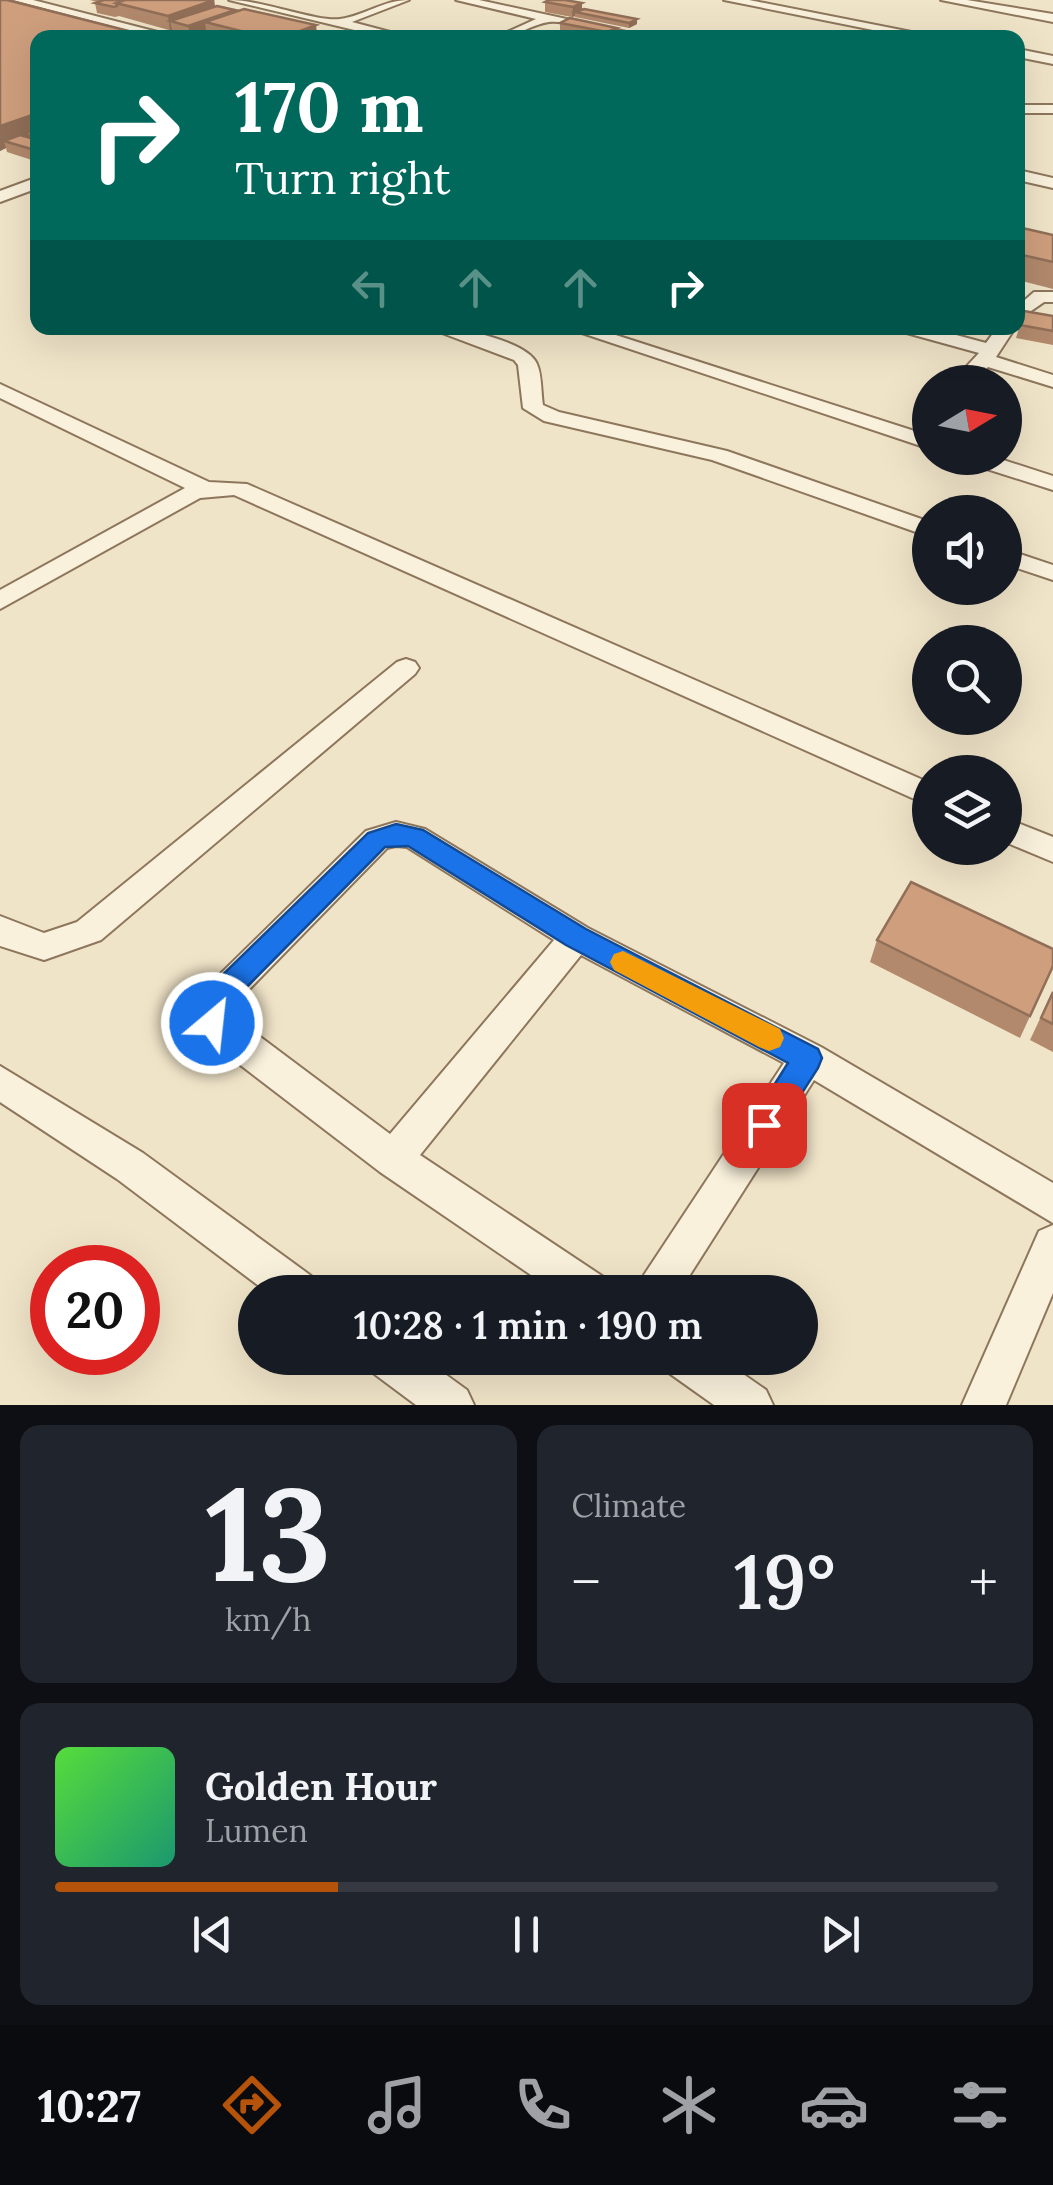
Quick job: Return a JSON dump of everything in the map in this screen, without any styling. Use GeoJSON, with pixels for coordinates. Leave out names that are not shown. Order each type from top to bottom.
{"type":"FeatureCollection","features":[{"type":"Feature","properties":{"kind":"lane"},"geometry":{"type":"LineString","coordinates":[[19,0],[142,30]]}},
{"type":"Feature","properties":{"kind":"lane"},"geometry":{"type":"LineString","coordinates":[[235,0],[372,30]]}},
{"type":"Feature","properties":{"kind":"lane"},"geometry":{"type":"LineString","coordinates":[[340,23],[404,0]]}},
{"type":"Feature","properties":{"kind":"lane"},"geometry":{"type":"LineString","coordinates":[[462,0],[608,30]]}},
{"type":"Feature","properties":{"kind":"lane"},"geometry":{"type":"LineString","coordinates":[[730,0],[893,30]]}},
{"type":"Feature","properties":{"kind":"lane"},"geometry":{"type":"LineString","coordinates":[[947,0],[1053,18]]}},
{"type":"Feature","properties":{"kind":"lane"},"geometry":{"type":"LineString","coordinates":[[519,30],[548,18]]}},
{"type":"Feature","properties":{"kind":"lane"},"geometry":{"type":"LineString","coordinates":[[1025,54],[1053,60]]}},
{"type":"Feature","properties":{"kind":"lane"},"geometry":{"type":"LineString","coordinates":[[1025,109],[1053,109]]}},
{"type":"Feature","properties":{"kind":"lane"},"geometry":{"type":"LineString","coordinates":[[1025,177],[1053,183]]}},
{"type":"Feature","properties":{"kind":"lane"},"geometry":{"type":"LineString","coordinates":[[0,197],[30,185]]}},
{"type":"Feature","properties":{"kind":"lane"},"geometry":{"type":"LineString","coordinates":[[1025,309],[1040,296],[1053,298]]}},
{"type":"Feature","properties":{"kind":"lane"},"geometry":{"type":"LineString","coordinates":[[468,335],[521,356],[528,365],[533,408],[555,420],[601,433],[688,446],[912,524]]}},
{"type":"Feature","properties":{"kind":"lane"},"geometry":{"type":"LineString","coordinates":[[598,335],[912,436]]}},
{"type":"Feature","properties":{"kind":"lane"},"geometry":{"type":"LineString","coordinates":[[930,335],[1053,381]]}},
{"type":"Feature","properties":{"kind":"lane"},"geometry":{"type":"LineString","coordinates":[[977,365],[1001,335]]}},
{"type":"Feature","properties":{"kind":"lane"},"geometry":{"type":"LineString","coordinates":[[0,390],[203,488],[248,492],[912,787]]}},
{"type":"Feature","properties":{"kind":"lane"},"geometry":{"type":"LineString","coordinates":[[1022,473],[1053,483]]}},
{"type":"Feature","properties":{"kind":"lane"},"geometry":{"type":"LineString","coordinates":[[0,601],[203,488]]}},
{"type":"Feature","properties":{"kind":"lane"},"geometry":{"type":"LineString","coordinates":[[1022,562],[1053,573]]}},
{"type":"Feature","properties":{"kind":"lane"},"geometry":{"type":"LineString","coordinates":[[0,929],[21,944],[41,948],[63,945],[90,932],[406,668]]}},
{"type":"Feature","properties":{"kind":"lane"},"geometry":{"type":"LineString","coordinates":[[566,1275],[394,1159],[212,1023],[210,1012],[215,1000],[377,840],[396,834],[414,837],[576,937],[808,1058],[1053,1204]]}},
{"type":"Feature","properties":{"kind":"lane"},"geometry":{"type":"LineString","coordinates":[[1022,836],[1053,850]]}},
{"type":"Feature","properties":{"kind":"lane"},"geometry":{"type":"LineString","coordinates":[[394,1159],[576,937]]}},
{"type":"Feature","properties":{"kind":"lane"},"geometry":{"type":"LineString","coordinates":[[667,1275],[808,1058]]}},
{"type":"Feature","properties":{"kind":"lane"},"geometry":{"type":"LineString","coordinates":[[2,1087],[130,1166],[277,1275]]}},
{"type":"Feature","properties":{"kind":"lane"},"geometry":{"type":"LineString","coordinates":[[984,1405],[1053,1244]]}},
{"type":"Feature","properties":{"kind":"lane"},"geometry":{"type":"LineString","coordinates":[[411,1375],[452,1405]]}},
{"type":"Feature","properties":{"kind":"lane"},"geometry":{"type":"LineString","coordinates":[[708,1375],[751,1405]]}},
{"type":"Feature","properties":{"kind":"building"},"geometry":{"type":"Polygon","coordinates":[[[0,0],[125,30],[30,30],[30,116],[0,126],[0,0]]]}},
{"type":"Feature","properties":{"kind":"building"},"geometry":{"type":"Polygon","coordinates":[[[125,0],[114,7],[95,3],[125,0]]]}},
{"type":"Feature","properties":{"kind":"building"},"geometry":{"type":"Polygon","coordinates":[[[214,0],[168,16],[116,3],[214,0]]]}},
{"type":"Feature","properties":{"kind":"building"},"geometry":{"type":"Polygon","coordinates":[[[545,2],[582,3],[573,7],[545,2]]]}},
{"type":"Feature","properties":{"kind":"building"},"geometry":{"type":"Polygon","coordinates":[[[217,6],[235,10],[188,26],[170,21],[217,6]]]}},
{"type":"Feature","properties":{"kind":"building"},"geometry":{"type":"Polygon","coordinates":[[[244,9],[316,25],[303,30],[237,30],[205,22],[244,9]]]}},
{"type":"Feature","properties":{"kind":"building"},"geometry":{"type":"Polygon","coordinates":[[[584,9],[637,19],[629,23],[575,12],[584,9]]]}},
{"type":"Feature","properties":{"kind":"building"},"geometry":{"type":"Polygon","coordinates":[[[570,18],[617,28],[597,30],[560,23],[570,18]]]}},
{"type":"Feature","properties":{"kind":"building"},"geometry":{"type":"Polygon","coordinates":[[[20,135],[30,138],[30,149],[4,141],[20,135]]]}},
{"type":"Feature","properties":{"kind":"building"},"geometry":{"type":"Polygon","coordinates":[[[1025,229],[1053,235],[1053,262],[1025,256],[1025,229]]]}},
{"type":"Feature","properties":{"kind":"building"},"geometry":{"type":"Polygon","coordinates":[[[1025,311],[1053,316],[1053,331],[1025,326],[1025,311]]]}},
{"type":"Feature","properties":{"kind":"building"},"geometry":{"type":"Polygon","coordinates":[[[911,882],[1053,949],[1053,966],[1030,1016],[877,940],[911,882]]]}},
{"type":"Feature","properties":{"kind":"building"},"geometry":{"type":"Polygon","coordinates":[[[1053,992],[1053,1024],[1041,1018],[1053,992]]]}},
{"type":"Feature","properties":{"kind":"slow traffic"},"geometry":{"type":"LineString","coordinates":[[623,962],[769,1038]]}},
{"type":"Feature","properties":{"kind":"route"},"geometry":{"type":"LineString","coordinates":[[212,1023],[210,1012],[215,1000],[377,840],[396,834],[414,837],[576,937],[808,1058],[764,1125]]}}]}
